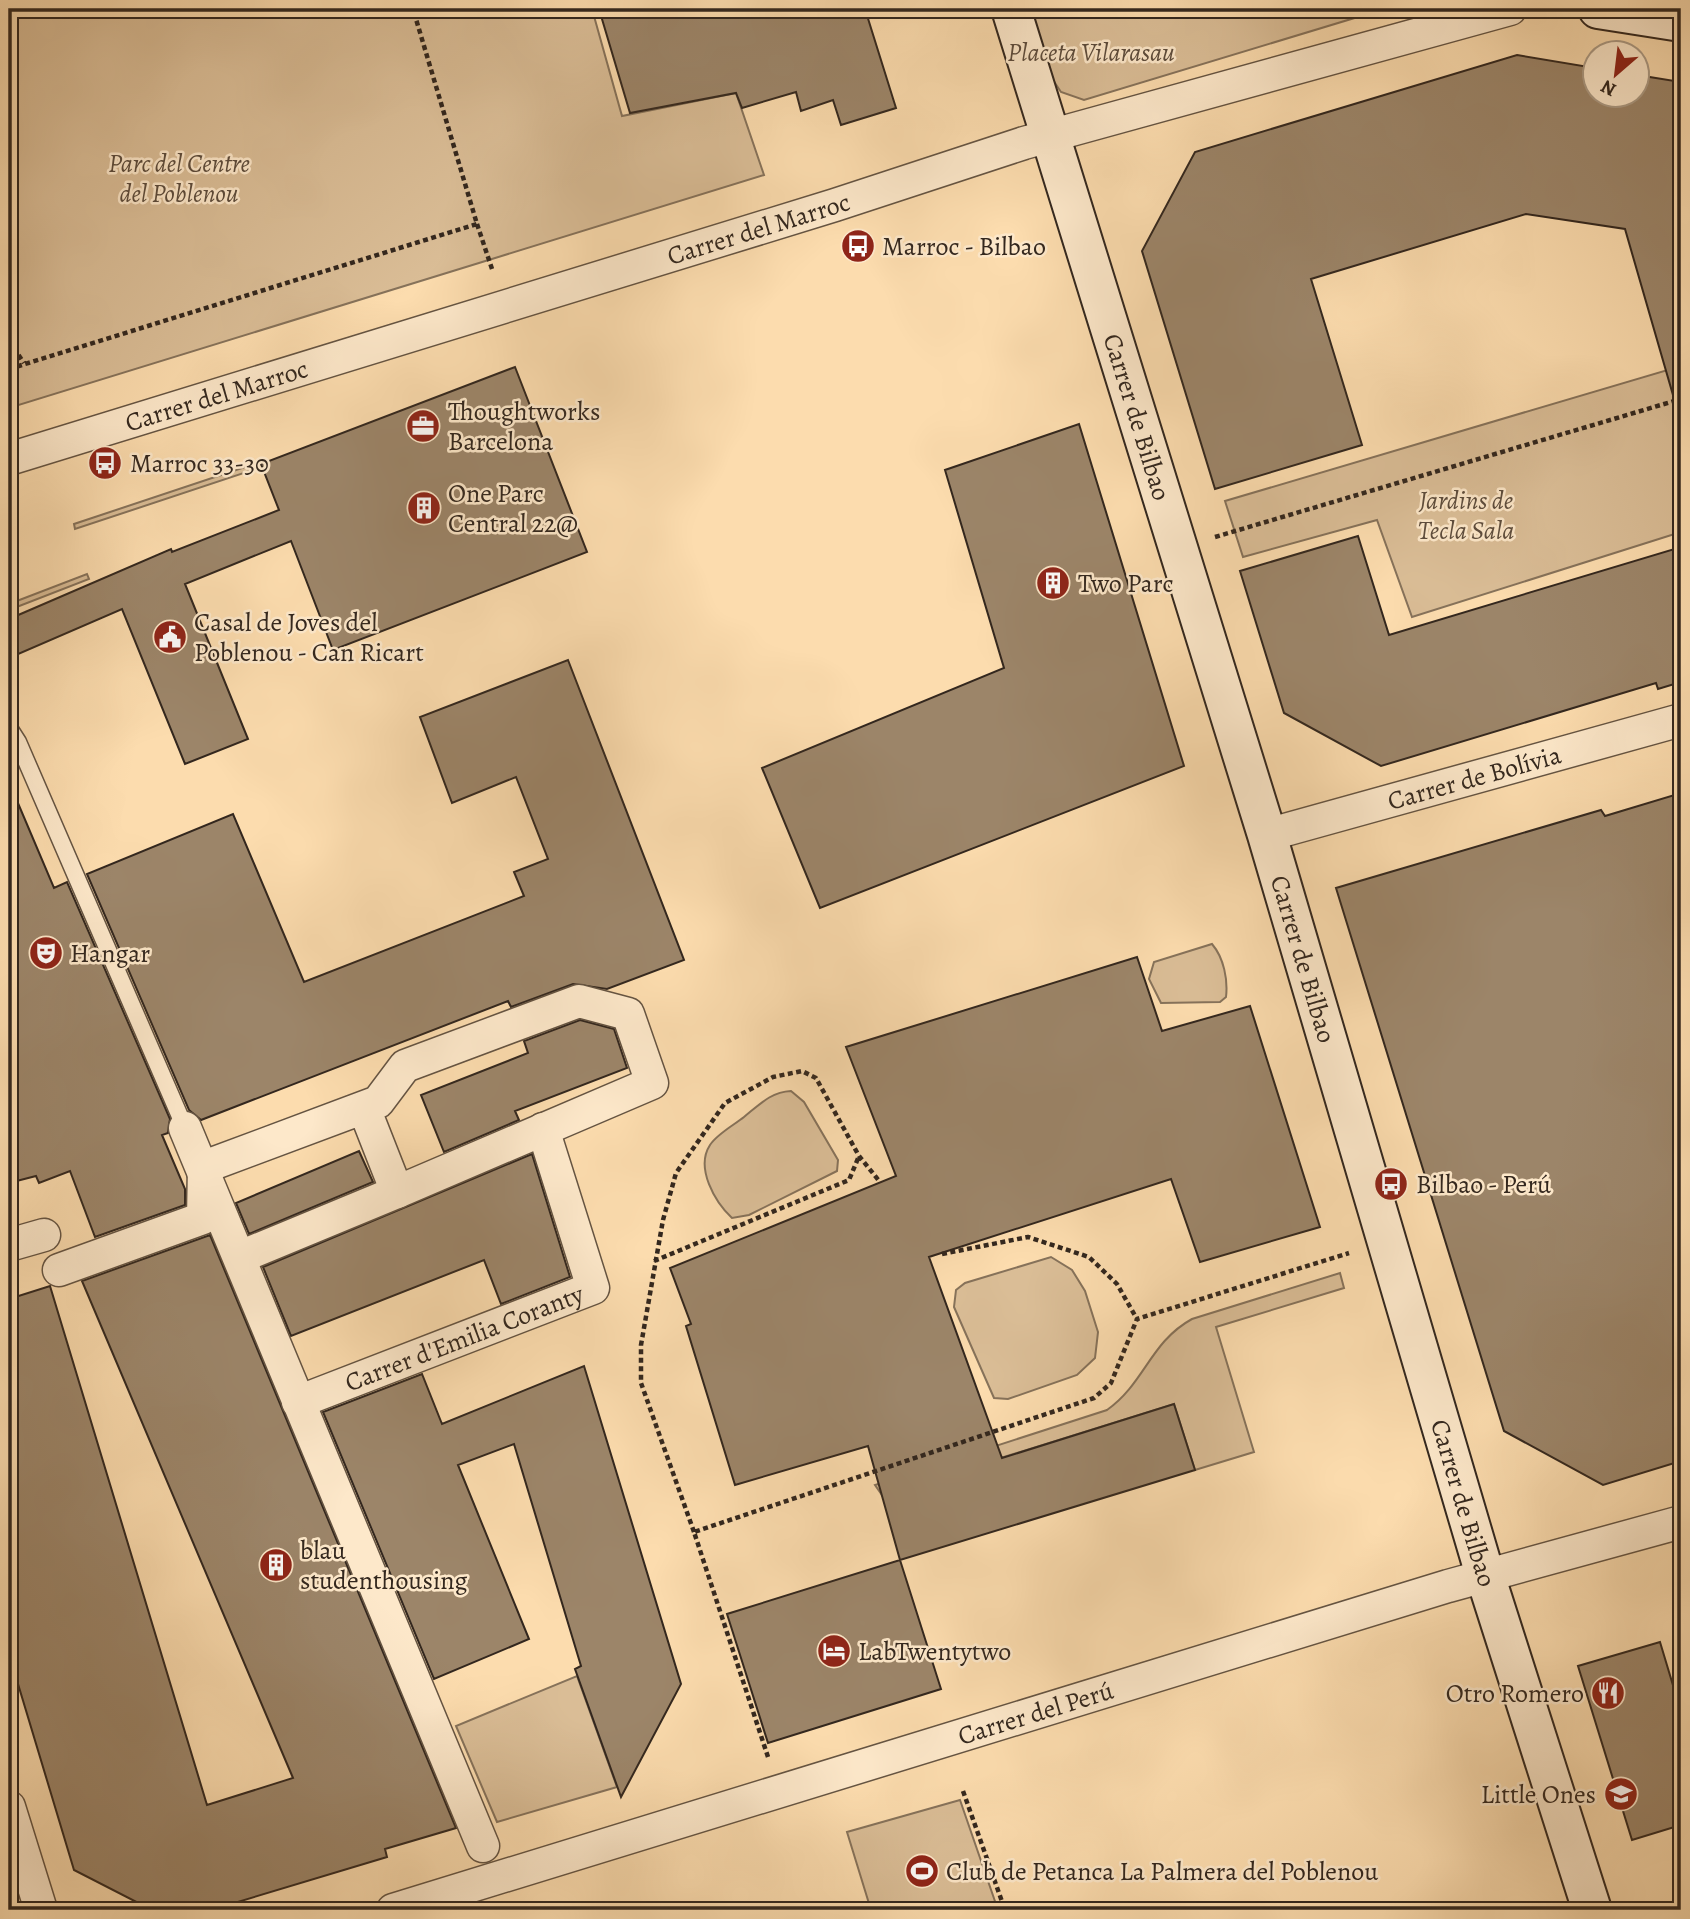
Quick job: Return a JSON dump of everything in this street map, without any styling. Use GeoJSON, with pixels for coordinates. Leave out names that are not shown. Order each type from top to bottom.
{"type":"FeatureCollection","features":[{"type":"Feature","properties":{"kind":"main road","name":"Carrer de Bilbao"},"geometry":{"type":"LineString","coordinates":[[1011,9],[1267,835],[1485,1575],[1592,1910]]}},
{"type":"Feature","properties":{"kind":"main road"},"geometry":{"type":"LineString","coordinates":[[1598,9],[1681,22]]}},
{"type":"Feature","properties":{"kind":"street","name":"Carrer del Marroc"},"geometry":{"type":"LineString","coordinates":[[9,459],[1049,136],[1510,9]]}},
{"type":"Feature","properties":{"kind":"street","name":"Carrer de Bolívia"},"geometry":{"type":"LineString","coordinates":[[1267,835],[1681,720]]}},
{"type":"Feature","properties":{"kind":"street"},"geometry":{"type":"LineString","coordinates":[[204,1167],[378,1102],[405,1066],[579,1001],[628,1014],[652,1083],[240,1257]]}},
{"type":"Feature","properties":{"kind":"street"},"geometry":{"type":"LineString","coordinates":[[364,1108],[397,1192]]}},
{"type":"Feature","properties":{"kind":"street"},"geometry":{"type":"LineString","coordinates":[[185,1128],[204,1167],[298,1402],[484,1846]]}},
{"type":"Feature","properties":{"kind":"street","name":"Carrer d'Emilia Coranty"},"geometry":{"type":"LineString","coordinates":[[298,1402],[593,1288],[543,1129]]}},
{"type":"Feature","properties":{"kind":"street"},"geometry":{"type":"LineString","coordinates":[[60,1270],[203,1218],[204,1167]]}},
{"type":"Feature","properties":{"kind":"street"},"geometry":{"type":"LineString","coordinates":[[9,1245],[44,1235]]}},
{"type":"Feature","properties":{"kind":"street","name":"Carrer del Perú"},"geometry":{"type":"LineString","coordinates":[[393,1910],[1485,1575],[1681,1522]]}},
{"type":"Feature","properties":{"kind":"street"},"geometry":{"type":"LineString","coordinates":[[9,1807],[41,1910]]}},
{"type":"Feature","properties":{"kind":"lane"},"geometry":{"type":"LineString","coordinates":[[9,728],[18,743],[185,1128]]}},
{"type":"Feature","properties":{"kind":"path"},"geometry":{"type":"LineString","coordinates":[[412,9],[493,272]]}},
{"type":"Feature","properties":{"kind":"path"},"geometry":{"type":"LineString","coordinates":[[9,369],[477,224]]}},
{"type":"Feature","properties":{"kind":"path"},"geometry":{"type":"LineString","coordinates":[[9,341],[24,364]]}},
{"type":"Feature","properties":{"kind":"path"},"geometry":{"type":"LineString","coordinates":[[1214,537],[1681,399]]}},
{"type":"Feature","properties":{"kind":"path"},"geometry":{"type":"LineString","coordinates":[[768,1757],[694,1532],[641,1383],[641,1345],[654,1261],[676,1173],[698,1138],[725,1103],[774,1077],[802,1070],[816,1078],[859,1156],[880,1182]]}},
{"type":"Feature","properties":{"kind":"path"},"geometry":{"type":"LineString","coordinates":[[654,1261],[849,1180],[859,1156]]}},
{"type":"Feature","properties":{"kind":"path"},"geometry":{"type":"LineString","coordinates":[[942,1254],[1028,1237],[1089,1257],[1116,1284],[1137,1319]]}},
{"type":"Feature","properties":{"kind":"path"},"geometry":{"type":"LineString","coordinates":[[1137,1319],[1349,1254]]}},
{"type":"Feature","properties":{"kind":"path"},"geometry":{"type":"LineString","coordinates":[[694,1532],[1094,1398],[1111,1383],[1137,1319]]}},
{"type":"Feature","properties":{"kind":"path"},"geometry":{"type":"LineString","coordinates":[[963,1791],[1005,1910]]}},
{"type":"Feature","properties":{"kind":"green space","name":"Parc del Centre del Poblenou"},"geometry":{"type":"Polygon","coordinates":[[[9,9],[592,9],[622,116],[736,93],[764,175],[9,408],[9,9]]]}},
{"type":"Feature","properties":{"kind":"green space","name":"Placeta Vilarasau"},"geometry":{"type":"Polygon","coordinates":[[[1031,9],[1366,11],[1361,16],[1084,100],[1061,92],[1053,80],[1031,9]]]}},
{"type":"Feature","properties":{"kind":"green space","name":"Jardins de Tecla Sala"},"geometry":{"type":"Polygon","coordinates":[[[1681,366],[1681,532],[1412,617],[1377,520],[1243,557],[1225,501],[1681,366]]]}},
{"type":"Feature","properties":{"kind":"green space"},"geometry":{"type":"Polygon","coordinates":[[[248,466],[250,471],[75,529],[74,524],[248,466]]]}},
{"type":"Feature","properties":{"kind":"green space"},"geometry":{"type":"Polygon","coordinates":[[[87,574],[89,579],[9,610],[9,604],[87,574]]]}},
{"type":"Feature","properties":{"kind":"green space"},"geometry":{"type":"Polygon","coordinates":[[[1212,944],[1224,969],[1226,997],[1220,1002],[1161,1003],[1149,979],[1154,962],[1212,944]]]}},
{"type":"Feature","properties":{"kind":"green space"},"geometry":{"type":"Polygon","coordinates":[[[791,1091],[804,1102],[838,1160],[837,1171],[749,1215],[732,1218],[719,1203],[709,1184],[705,1164],[710,1145],[721,1133],[766,1100],[791,1091]]]}},
{"type":"Feature","properties":{"kind":"green space"},"geometry":{"type":"Polygon","coordinates":[[[1051,1257],[1072,1270],[1085,1291],[1098,1332],[1095,1358],[1077,1375],[1008,1399],[994,1398],[954,1307],[956,1290],[965,1283],[1051,1257]]]}},
{"type":"Feature","properties":{"kind":"green space"},"geometry":{"type":"Polygon","coordinates":[[[1340,1273],[1344,1288],[1216,1327],[1254,1452],[1195,1470],[1174,1404],[882,1495],[875,1485],[1107,1410],[1130,1388],[1166,1339],[1192,1319],[1340,1273]]]}},
{"type":"Feature","properties":{"kind":"green space"},"geometry":{"type":"Polygon","coordinates":[[[577,1676],[617,1787],[497,1822],[456,1726],[577,1676]]]}},
{"type":"Feature","properties":{"kind":"green space","name":"Club de Petanca La Palmera del Poblenou"},"geometry":{"type":"Polygon","coordinates":[[[960,1800],[998,1910],[871,1910],[847,1832],[960,1800]]]}},
{"type":"Feature","properties":{"kind":"building"},"geometry":{"type":"Polygon","coordinates":[[[599,9],[865,9],[896,108],[841,125],[833,100],[801,111],[796,92],[742,108],[736,93],[630,113],[599,9]]]}},
{"type":"Feature","properties":{"kind":"building"},"geometry":{"type":"Polygon","coordinates":[[[1517,55],[1582,66],[1582,108],[1652,108],[1652,77],[1681,82],[1681,393],[1673,395],[1625,229],[1526,214],[1311,279],[1362,445],[1215,489],[1142,251],[1195,152],[1517,55]]]}},
{"type":"Feature","properties":{"kind":"building","name":"One Parc Central 22@"},"geometry":{"type":"Polygon","coordinates":[[[515,367],[587,552],[333,650],[291,541],[185,584],[248,739],[185,764],[122,609],[9,658],[9,619],[171,549],[172,552],[279,510],[261,464],[515,367]]]}},
{"type":"Feature","properties":{"kind":"building","name":"Two Parc"},"geometry":{"type":"Polygon","coordinates":[[[1079,424],[1184,766],[820,908],[762,768],[1004,668],[945,470],[1079,424]]]}},
{"type":"Feature","properties":{"kind":"building"},"geometry":{"type":"Polygon","coordinates":[[[1358,536],[1389,635],[1681,547],[1681,682],[1658,689],[1656,683],[1381,766],[1284,713],[1240,571],[1358,536]]]}},
{"type":"Feature","properties":{"kind":"building"},"geometry":{"type":"Polygon","coordinates":[[[568,660],[684,960],[607,989],[573,984],[511,1007],[508,1001],[201,1120],[189,1110],[87,874],[233,814],[304,982],[524,896],[514,872],[548,859],[516,777],[452,803],[420,717],[568,660]]]}},
{"type":"Feature","properties":{"kind":"building","name":"Hangar"},"geometry":{"type":"Polygon","coordinates":[[[9,782],[54,888],[67,882],[170,1119],[168,1133],[162,1135],[185,1189],[185,1205],[95,1237],[70,1171],[39,1183],[36,1176],[9,1183],[9,782]]]}},
{"type":"Feature","properties":{"kind":"building"},"geometry":{"type":"Polygon","coordinates":[[[1681,793],[1681,1461],[1603,1485],[1504,1431],[1336,888],[1601,810],[1605,816],[1681,793]]]}},
{"type":"Feature","properties":{"kind":"building"},"geometry":{"type":"Polygon","coordinates":[[[1137,957],[1162,1031],[1250,1006],[1320,1227],[1200,1262],[1171,1179],[929,1257],[1002,1458],[1174,1404],[1195,1470],[900,1560],[868,1446],[735,1485],[686,1326],[691,1324],[670,1268],[896,1176],[846,1047],[1137,957]]]}},
{"type":"Feature","properties":{"kind":"building"},"geometry":{"type":"Polygon","coordinates":[[[580,1020],[614,1029],[627,1068],[515,1111],[519,1120],[444,1152],[421,1095],[528,1053],[524,1041],[580,1020]]]}},
{"type":"Feature","properties":{"kind":"building"},"geometry":{"type":"Polygon","coordinates":[[[359,1151],[373,1182],[249,1234],[236,1203],[359,1151]]]}},
{"type":"Feature","properties":{"kind":"building"},"geometry":{"type":"Polygon","coordinates":[[[532,1154],[570,1277],[501,1304],[484,1260],[291,1336],[263,1267],[532,1154]]]}},
{"type":"Feature","properties":{"kind":"building"},"geometry":{"type":"Polygon","coordinates":[[[210,1235],[456,1828],[385,1849],[387,1857],[211,1910],[152,1910],[74,1870],[9,1654],[9,1299],[50,1286],[207,1805],[293,1778],[82,1281],[210,1235]]]}},
{"type":"Feature","properties":{"kind":"building"},"geometry":{"type":"Polygon","coordinates":[[[584,1366],[681,1684],[621,1797],[575,1669],[581,1666],[514,1444],[458,1465],[529,1639],[434,1679],[323,1412],[422,1374],[442,1424],[584,1366]]]}},
{"type":"Feature","properties":{"kind":"building","name":"LabTwentytwo"},"geometry":{"type":"Polygon","coordinates":[[[900,1560],[941,1689],[768,1743],[727,1614],[900,1560]]]}},
{"type":"Feature","properties":{"kind":"building"},"geometry":{"type":"Polygon","coordinates":[[[1660,1642],[1681,1712],[1681,1825],[1632,1840],[1578,1666],[1660,1642]]]}},
{"type":"Feature","properties":{"kind":"place","name":"Marroc - Bilbao"},"geometry":{"type":"Point","coordinates":[858,246]}},
{"type":"Feature","properties":{"kind":"place","name":"Thoughtworks Barcelona"},"geometry":{"type":"Point","coordinates":[423,426]}},
{"type":"Feature","properties":{"kind":"place","name":"Marroc 33-30"},"geometry":{"type":"Point","coordinates":[105,463]}},
{"type":"Feature","properties":{"kind":"place","name":"One Parc Central 22@"},"geometry":{"type":"Point","coordinates":[424,508]}},
{"type":"Feature","properties":{"kind":"place","name":"Two Parc"},"geometry":{"type":"Point","coordinates":[1053,583]}},
{"type":"Feature","properties":{"kind":"place","name":"Casal de Joves del Poblenou - Can Ricart"},"geometry":{"type":"Point","coordinates":[170,637]}},
{"type":"Feature","properties":{"kind":"place","name":"Hangar"},"geometry":{"type":"Point","coordinates":[46,953]}},
{"type":"Feature","properties":{"kind":"place","name":"Bilbao - Perú"},"geometry":{"type":"Point","coordinates":[1391,1184]}},
{"type":"Feature","properties":{"kind":"place","name":"blau studenthousing"},"geometry":{"type":"Point","coordinates":[276,1565]}},
{"type":"Feature","properties":{"kind":"place","name":"LabTwentytwo"},"geometry":{"type":"Point","coordinates":[834,1651]}},
{"type":"Feature","properties":{"kind":"place","name":"Otro Romero"},"geometry":{"type":"Point","coordinates":[1608,1693]}},
{"type":"Feature","properties":{"kind":"place","name":"Little Ones"},"geometry":{"type":"Point","coordinates":[1621,1794]}},
{"type":"Feature","properties":{"kind":"place","name":"Club de Petanca La Palmera del Poblenou"},"geometry":{"type":"Point","coordinates":[922,1871]}}]}
